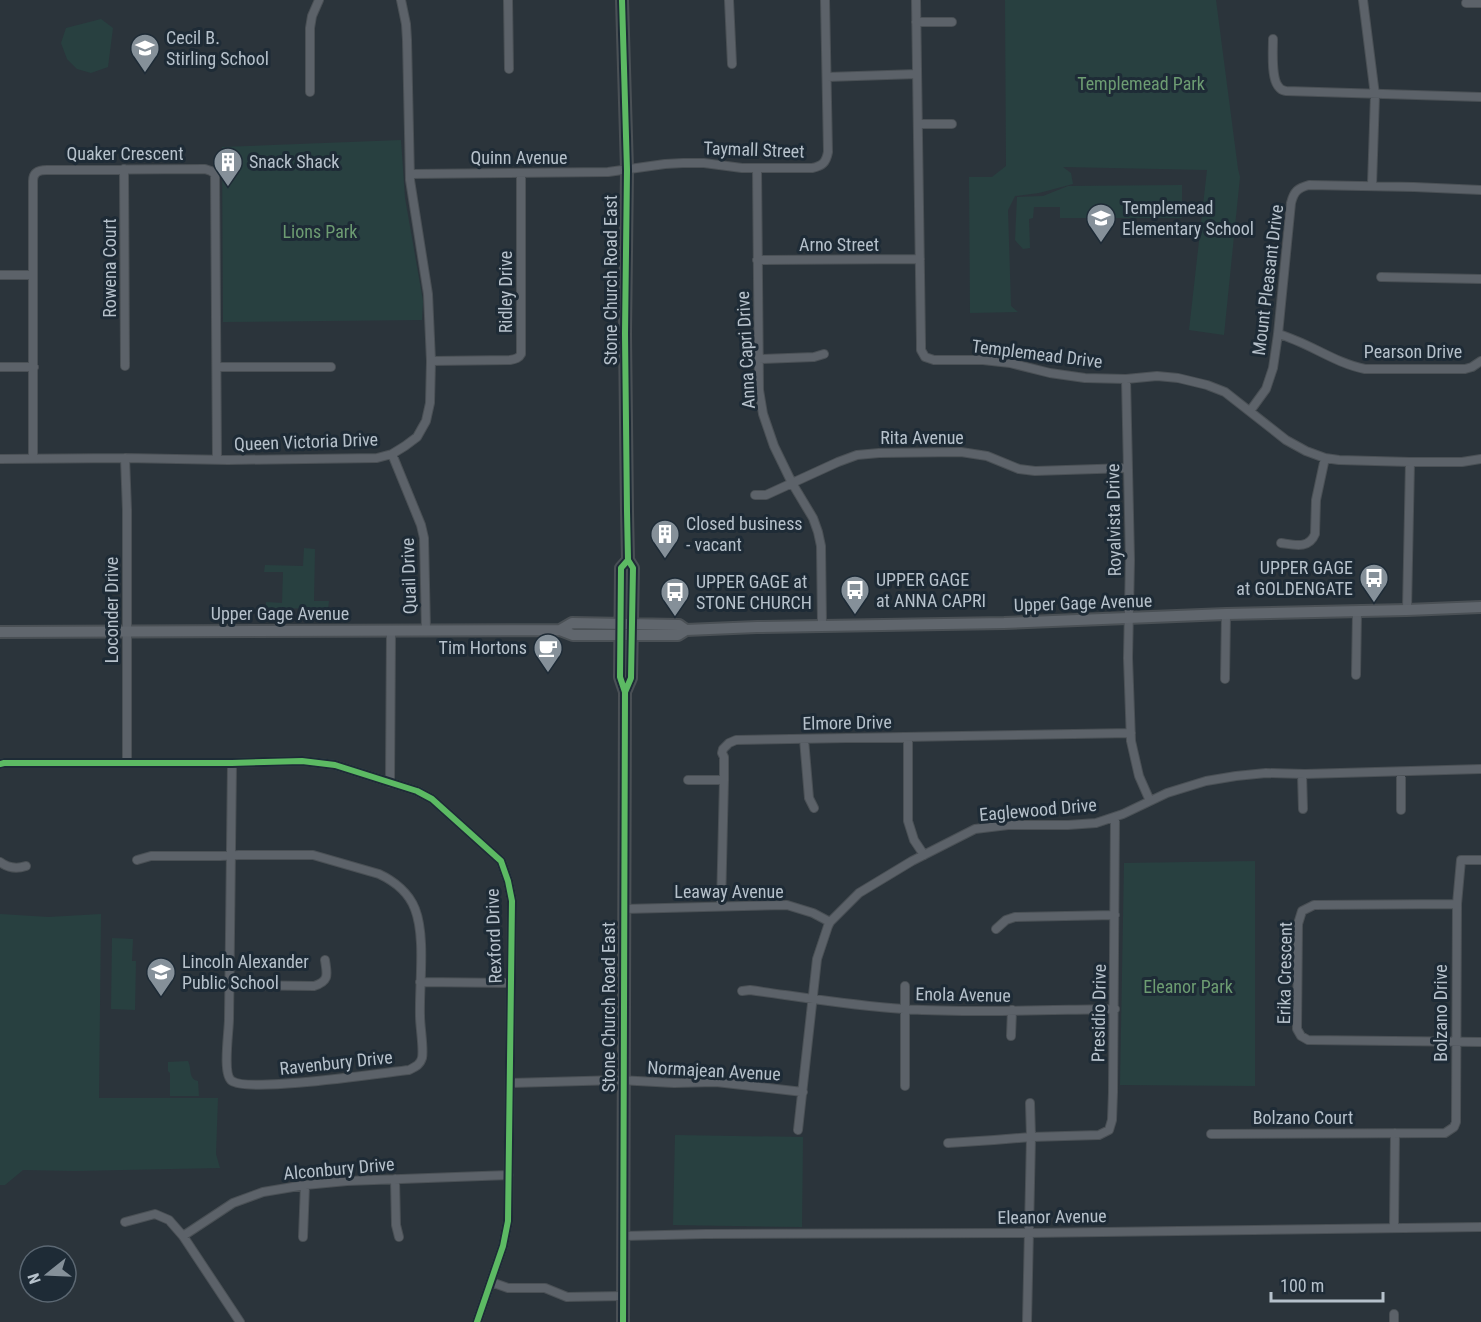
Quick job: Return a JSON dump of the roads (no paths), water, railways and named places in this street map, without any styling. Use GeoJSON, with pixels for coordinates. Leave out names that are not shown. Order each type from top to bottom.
{"type":"FeatureCollection","features":[{"type":"Feature","properties":{"kind":"main road","name":"Stone Church Road East"},"geometry":{"type":"LineString","coordinates":[[622,0],[627,170],[625,334],[628,560],[633,567],[631,678],[625,692]]}},
{"type":"Feature","properties":{"kind":"main road","name":"Stone Church Road East"},"geometry":{"type":"LineString","coordinates":[[622,1322],[625,692],[620,677],[620,629],[621,568],[628,560]]}},
{"type":"Feature","properties":{"kind":"main road","name":"Upper Gage Avenue"},"geometry":{"type":"LineString","coordinates":[[0,632],[560,630],[573,635],[679,625],[686,630],[1004,623],[1481,607]]}},
{"type":"Feature","properties":{"kind":"street"},"geometry":{"type":"LineString","coordinates":[[310,93],[310,28],[319,0]]}},
{"type":"Feature","properties":{"kind":"street","name":"Queen Victoria Drive"},"geometry":{"type":"LineString","coordinates":[[0,459],[372,459],[392,454],[417,436],[426,421],[430,403],[431,361],[428,294],[411,183],[407,40],[400,0]]}},
{"type":"Feature","properties":{"kind":"street"},"geometry":{"type":"LineString","coordinates":[[508,0],[509,69]]}},
{"type":"Feature","properties":{"kind":"street"},"geometry":{"type":"LineString","coordinates":[[729,0],[732,64]]}},
{"type":"Feature","properties":{"kind":"street","name":"Taymall Street"},"geometry":{"type":"LineString","coordinates":[[627,170],[683,163],[757,168],[812,168],[824,164],[828,152],[825,0]]}},
{"type":"Feature","properties":{"kind":"street","name":"Templemead Drive"},"geometry":{"type":"LineString","coordinates":[[916,0],[921,350],[925,357],[934,360],[1010,363],[1050,373],[1084,378],[1126,379],[1157,376],[1207,385],[1225,392],[1286,440],[1325,458],[1410,462],[1462,462],[1481,459]]}},
{"type":"Feature","properties":{"kind":"street"},"geometry":{"type":"LineString","coordinates":[[1363,0],[1375,94],[1372,185]]}},
{"type":"Feature","properties":{"kind":"street"},"geometry":{"type":"LineString","coordinates":[[1466,3],[1481,3]]}},
{"type":"Feature","properties":{"kind":"street"},"geometry":{"type":"LineString","coordinates":[[916,22],[952,22]]}},
{"type":"Feature","properties":{"kind":"street"},"geometry":{"type":"LineString","coordinates":[[1273,39],[1276,84],[1283,90],[1481,97]]}},
{"type":"Feature","properties":{"kind":"street"},"geometry":{"type":"LineString","coordinates":[[827,77],[917,74]]}},
{"type":"Feature","properties":{"kind":"street"},"geometry":{"type":"LineString","coordinates":[[918,124],[952,124]]}},
{"type":"Feature","properties":{"kind":"street","name":"Anna Capri Drive"},"geometry":{"type":"LineString","coordinates":[[757,168],[759,390],[763,414],[774,446],[813,518],[820,539],[822,626]]}},
{"type":"Feature","properties":{"kind":"street","name":"Rowena Court"},"geometry":{"type":"LineString","coordinates":[[123,169],[125,366]]}},
{"type":"Feature","properties":{"kind":"street","name":"Quaker Crescent"},"geometry":{"type":"LineString","coordinates":[[33,458],[34,175],[41,170],[205,169],[215,174],[217,459]]}},
{"type":"Feature","properties":{"kind":"street","name":"Quinn Avenue"},"geometry":{"type":"LineString","coordinates":[[411,174],[627,170]]}},
{"type":"Feature","properties":{"kind":"street","name":"Ridley Drive"},"geometry":{"type":"LineString","coordinates":[[431,361],[510,360],[516,359],[521,354],[521,173]]}},
{"type":"Feature","properties":{"kind":"street","name":"Mount Pleasant Drive"},"geometry":{"type":"LineString","coordinates":[[1250,411],[1264,392],[1271,377],[1278,334],[1291,203],[1293,194],[1300,187],[1372,185],[1481,190]]}},
{"type":"Feature","properties":{"kind":"street","name":"Arno Street"},"geometry":{"type":"LineString","coordinates":[[758,260],[920,259]]}},
{"type":"Feature","properties":{"kind":"street"},"geometry":{"type":"LineString","coordinates":[[0,275],[33,275]]}},
{"type":"Feature","properties":{"kind":"street"},"geometry":{"type":"LineString","coordinates":[[1381,277],[1481,279]]}},
{"type":"Feature","properties":{"kind":"street","name":"Pearson Drive"},"geometry":{"type":"LineString","coordinates":[[1278,334],[1352,367],[1365,369],[1465,369],[1481,361]]}},
{"type":"Feature","properties":{"kind":"street"},"geometry":{"type":"LineString","coordinates":[[759,359],[814,357],[824,354]]}},
{"type":"Feature","properties":{"kind":"street"},"geometry":{"type":"LineString","coordinates":[[0,367],[33,367]]}},
{"type":"Feature","properties":{"kind":"street"},"geometry":{"type":"LineString","coordinates":[[217,367],[331,367]]}},
{"type":"Feature","properties":{"kind":"street","name":"Royalvista Drive"},"geometry":{"type":"LineString","coordinates":[[1126,379],[1130,560],[1128,658],[1131,741],[1137,767],[1150,801]]}},
{"type":"Feature","properties":{"kind":"street","name":"Rita Avenue"},"geometry":{"type":"LineString","coordinates":[[755,495],[766,495],[849,457],[866,453],[976,453],[1019,469],[1035,471],[1128,468]]}},
{"type":"Feature","properties":{"kind":"street","name":"Quail Drive"},"geometry":{"type":"LineString","coordinates":[[392,454],[421,525],[424,538],[426,630]]}},
{"type":"Feature","properties":{"kind":"street","name":"Loconder Drive"},"geometry":{"type":"LineString","coordinates":[[126,458],[126,763]]}},
{"type":"Feature","properties":{"kind":"street"},"geometry":{"type":"LineString","coordinates":[[1281,543],[1300,546],[1314,538],[1316,500],[1325,458]]}},
{"type":"Feature","properties":{"kind":"street"},"geometry":{"type":"LineString","coordinates":[[1407,610],[1410,462]]}},
{"type":"Feature","properties":{"kind":"street"},"geometry":{"type":"LineString","coordinates":[[1356,675],[1357,612]]}},
{"type":"Feature","properties":{"kind":"street"},"geometry":{"type":"LineString","coordinates":[[1225,679],[1226,614]]}},
{"type":"Feature","properties":{"kind":"street"},"geometry":{"type":"LineString","coordinates":[[390,783],[391,630]]}},
{"type":"Feature","properties":{"kind":"street","name":"Elmore Drive"},"geometry":{"type":"LineString","coordinates":[[721,906],[724,780],[722,753],[729,743],[736,740],[1131,733]]}},
{"type":"Feature","properties":{"kind":"street"},"geometry":{"type":"LineString","coordinates":[[908,737],[908,821],[914,840],[924,855]]}},
{"type":"Feature","properties":{"kind":"street"},"geometry":{"type":"LineString","coordinates":[[804,739],[809,798],[814,808]]}},
{"type":"Feature","properties":{"kind":"street","name":"Rexford Drive"},"geometry":{"type":"LineString","coordinates":[[0,764],[315,762],[339,766],[417,791],[432,799],[501,861],[512,901],[508,1221],[503,1246],[477,1322]]}},
{"type":"Feature","properties":{"kind":"street","name":"Ravenbury Drive"},"geometry":{"type":"LineString","coordinates":[[231,856],[313,855],[379,874],[406,894],[414,906],[420,923],[422,1057],[418,1066],[409,1070],[281,1085],[240,1084],[234,1083],[229,1078],[227,1070],[232,763]]}},
{"type":"Feature","properties":{"kind":"street","name":"Eaglewood Drive"},"geometry":{"type":"LineString","coordinates":[[798,1130],[811,998],[817,959],[830,921],[859,892],[924,855],[975,829],[1008,825],[1096,823],[1115,817],[1167,793],[1206,781],[1236,776],[1266,773],[1481,769]]}},
{"type":"Feature","properties":{"kind":"street"},"geometry":{"type":"LineString","coordinates":[[1401,772],[1401,810]]}},
{"type":"Feature","properties":{"kind":"street"},"geometry":{"type":"LineString","coordinates":[[1302,774],[1303,809]]}},
{"type":"Feature","properties":{"kind":"street"},"geometry":{"type":"LineString","coordinates":[[688,780],[724,780]]}},
{"type":"Feature","properties":{"kind":"street","name":"Presidio Drive"},"geometry":{"type":"LineString","coordinates":[[1031,1137],[1099,1134],[1109,1131],[1113,1120],[1115,817]]}},
{"type":"Feature","properties":{"kind":"street"},"geometry":{"type":"LineString","coordinates":[[137,860],[151,856],[231,856]]}},
{"type":"Feature","properties":{"kind":"street","name":"Bolzano Drive"},"geometry":{"type":"LineString","coordinates":[[1395,1133],[1445,1133],[1454,1127],[1456,1122],[1457,904],[1461,860],[1481,860]]}},
{"type":"Feature","properties":{"kind":"street"},"geometry":{"type":"LineString","coordinates":[[0,862],[15,868],[26,866]]}},
{"type":"Feature","properties":{"kind":"street","name":"Erika Crescent"},"geometry":{"type":"LineString","coordinates":[[1456,1043],[1308,1040],[1301,1036],[1297,1029],[1298,924],[1302,911],[1314,905],[1457,904]]}},
{"type":"Feature","properties":{"kind":"street","name":"Leaway Avenue"},"geometry":{"type":"LineString","coordinates":[[624,909],[787,905],[830,921]]}},
{"type":"Feature","properties":{"kind":"street"},"geometry":{"type":"LineString","coordinates":[[996,929],[1006,920],[1015,917],[1115,915]]}},
{"type":"Feature","properties":{"kind":"street"},"geometry":{"type":"LineString","coordinates":[[230,985],[314,986],[322,983],[326,977],[325,960]]}},
{"type":"Feature","properties":{"kind":"street"},"geometry":{"type":"LineString","coordinates":[[420,982],[511,982]]}},
{"type":"Feature","properties":{"kind":"street"},"geometry":{"type":"LineString","coordinates":[[905,986],[905,1086]]}},
{"type":"Feature","properties":{"kind":"street","name":"Enola Avenue"},"geometry":{"type":"LineString","coordinates":[[742,991],[750,990],[906,1009],[1115,1009]]}},
{"type":"Feature","properties":{"kind":"street"},"geometry":{"type":"LineString","coordinates":[[1011,1036],[1012,1010]]}},
{"type":"Feature","properties":{"kind":"street"},"geometry":{"type":"LineString","coordinates":[[1456,1043],[1481,1042]]}},
{"type":"Feature","properties":{"kind":"street","name":"Normajean Avenue"},"geometry":{"type":"LineString","coordinates":[[510,1083],[623,1080],[674,1083],[716,1082],[802,1092]]}},
{"type":"Feature","properties":{"kind":"street"},"geometry":{"type":"LineString","coordinates":[[1028,1322],[1030,1102]]}},
{"type":"Feature","properties":{"kind":"street"},"geometry":{"type":"LineString","coordinates":[[1394,1228],[1395,1133]]}},
{"type":"Feature","properties":{"kind":"street","name":"Bolzano Court"},"geometry":{"type":"LineString","coordinates":[[1211,1134],[1395,1133]]}},
{"type":"Feature","properties":{"kind":"street"},"geometry":{"type":"LineString","coordinates":[[948,1143],[1031,1137]]}},
{"type":"Feature","properties":{"kind":"street","name":"Alconbury Drive"},"geometry":{"type":"LineString","coordinates":[[183,1236],[233,1203],[263,1192],[304,1185],[509,1174]]}},
{"type":"Feature","properties":{"kind":"street"},"geometry":{"type":"LineString","coordinates":[[395,1179],[396,1225],[399,1237]]}},
{"type":"Feature","properties":{"kind":"street"},"geometry":{"type":"LineString","coordinates":[[303,1237],[304,1185]]}},
{"type":"Feature","properties":{"kind":"street"},"geometry":{"type":"LineString","coordinates":[[124,1222],[155,1214],[169,1220],[183,1236],[240,1322]]}},
{"type":"Feature","properties":{"kind":"street","name":"Eleanor Avenue"},"geometry":{"type":"LineString","coordinates":[[623,1236],[1481,1227]]}},
{"type":"Feature","properties":{"kind":"street"},"geometry":{"type":"LineString","coordinates":[[490,1282],[508,1288],[544,1288],[567,1297],[623,1296]]}},
{"type":"Feature","properties":{"kind":"place","name":"Cecil B. Stirling School"},"geometry":{"type":"Point","coordinates":[145,74]}},
{"type":"Feature","properties":{"kind":"place","name":"Snack Shack"},"geometry":{"type":"Point","coordinates":[228,188]}},
{"type":"Feature","properties":{"kind":"place","name":"Templemead Elementary School"},"geometry":{"type":"Point","coordinates":[1101,244]}},
{"type":"Feature","properties":{"kind":"place","name":"Closed business - vacant"},"geometry":{"type":"Point","coordinates":[665,560]}},
{"type":"Feature","properties":{"kind":"place","name":"UPPER GAGE at GOLDENGATE"},"geometry":{"type":"Point","coordinates":[1374,604]}},
{"type":"Feature","properties":{"kind":"place","name":"UPPER GAGE at ANNA CAPRI"},"geometry":{"type":"Point","coordinates":[855,616]}},
{"type":"Feature","properties":{"kind":"place","name":"UPPER GAGE at STONE CHURCH"},"geometry":{"type":"Point","coordinates":[675,618]}},
{"type":"Feature","properties":{"kind":"place","name":"Tim Hortons"},"geometry":{"type":"Point","coordinates":[548,674]}},
{"type":"Feature","properties":{"kind":"place","name":"Lincoln Alexander Public School"},"geometry":{"type":"Point","coordinates":[161,998]}},
{"type":"Feature","properties":{"kind":"park label","name":"Templemead Park"},"geometry":{"type":"Point","coordinates":[1141,84]}},
{"type":"Feature","properties":{"kind":"park label","name":"Lions Park"},"geometry":{"type":"Point","coordinates":[320,232]}},
{"type":"Feature","properties":{"kind":"park label","name":"Eleanor Park"},"geometry":{"type":"Point","coordinates":[1188,987]}}]}
